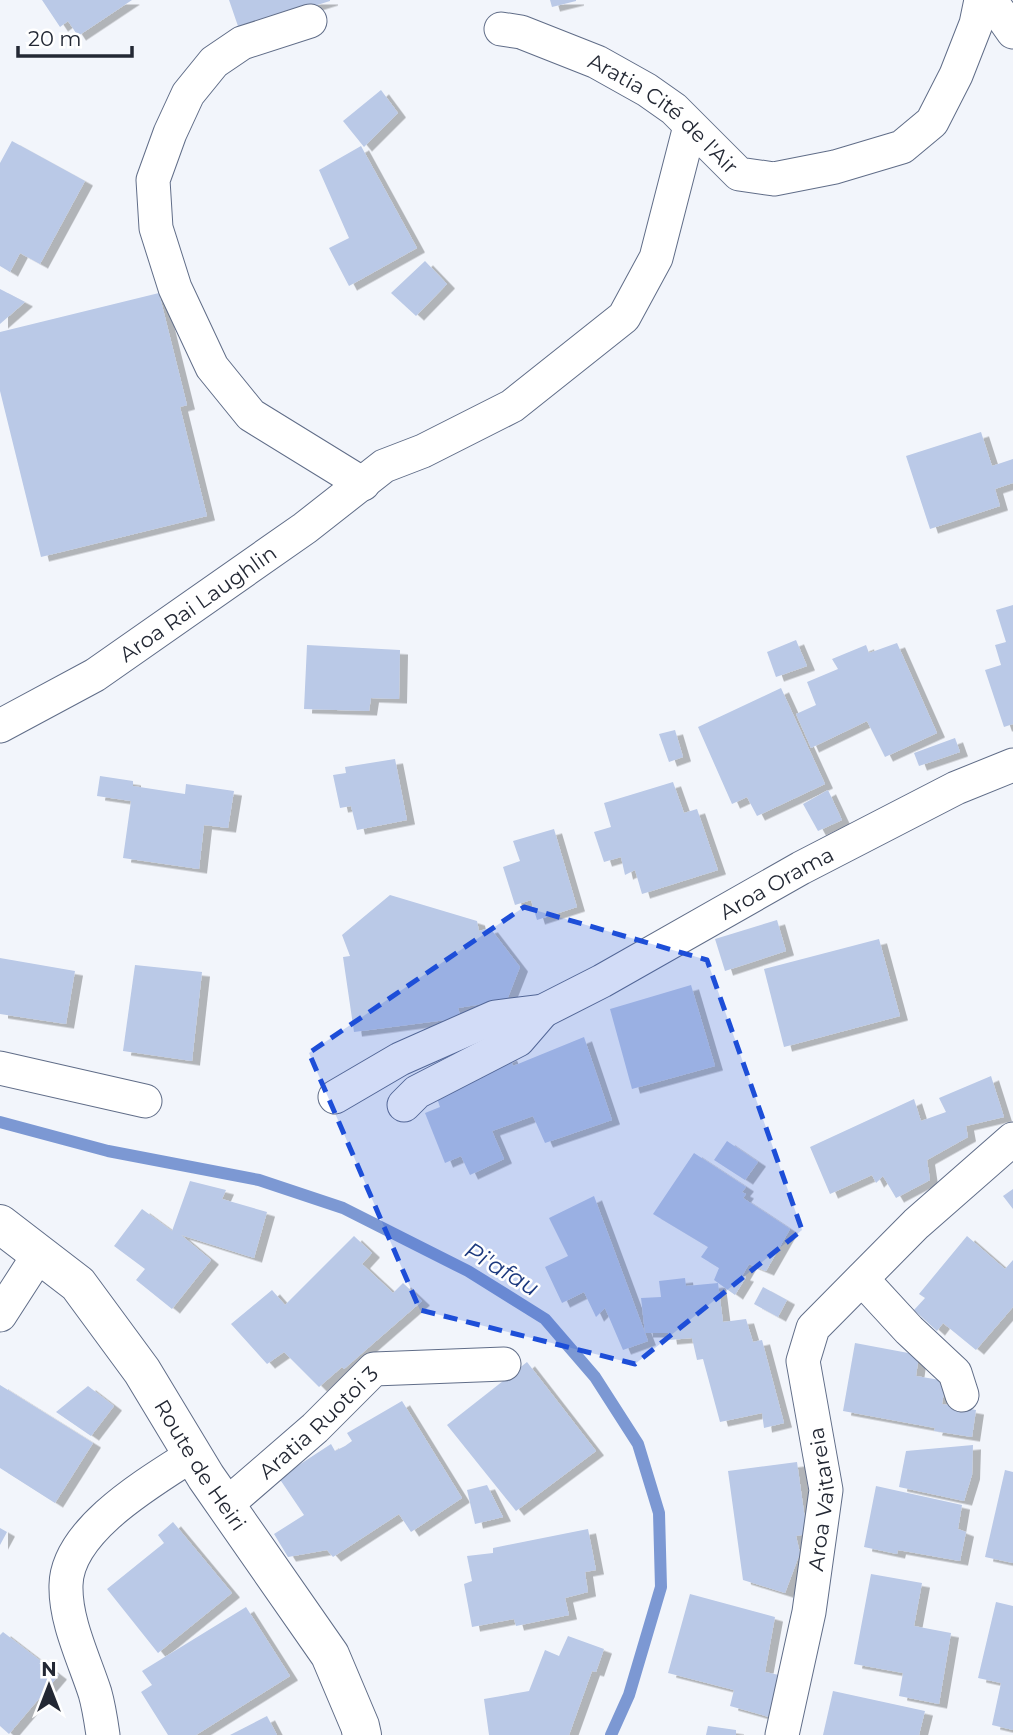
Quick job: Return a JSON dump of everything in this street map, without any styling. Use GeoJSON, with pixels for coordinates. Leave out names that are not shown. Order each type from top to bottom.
{"type":"FeatureCollection","features":[{"type":"Feature","properties":{"kind":"main road","name":"Route de Heiri"},"geometry":{"type":"LineString","coordinates":[[0,1224],[78,1284],[142,1371],[192,1455],[330,1655],[362,1735]]}},
{"type":"Feature","properties":{"kind":"street","name":"Aratia Cité de l'Air"},"geometry":{"type":"LineString","coordinates":[[501,29],[521,32],[597,62],[674,109],[739,174],[774,179],[844,165],[902,147],[932,122],[956,75],[976,24],[981,0]]}},
{"type":"Feature","properties":{"kind":"street"},"geometry":{"type":"LineString","coordinates":[[993,0],[1013,32]]}},
{"type":"Feature","properties":{"kind":"street"},"geometry":{"type":"LineString","coordinates":[[310,21],[242,43],[214,62],[188,94],[153,180],[156,228],[175,288],[212,368],[251,415],[374,475]]}},
{"type":"Feature","properties":{"kind":"street","name":"Aroa Rai Laughlin"},"geometry":{"type":"LineString","coordinates":[[0,726],[95,675],[295,536],[374,475],[512,405],[624,317],[656,258],[690,126]]}},
{"type":"Feature","properties":{"kind":"street","name":"Aroa Orama"},"geometry":{"type":"LineString","coordinates":[[543,1011],[602,981],[801,868],[956,788],[1013,765]]}},
{"type":"Feature","properties":{"kind":"street"},"geometry":{"type":"LineString","coordinates":[[335,1097],[400,1059],[495,1017],[543,1011]]}},
{"type":"Feature","properties":{"kind":"street"},"geometry":{"type":"LineString","coordinates":[[404,1105],[417,1092],[518,1040],[543,1011]]}},
{"type":"Feature","properties":{"kind":"street"},"geometry":{"type":"LineString","coordinates":[[0,1068],[145,1101]]}},
{"type":"Feature","properties":{"kind":"street","name":"Aroa Vaitareia"},"geometry":{"type":"LineString","coordinates":[[782,1735],[809,1612],[826,1490],[803,1361],[813,1328],[916,1224],[1013,1139]]}},
{"type":"Feature","properties":{"kind":"street"},"geometry":{"type":"LineString","coordinates":[[0,1315],[40,1253]]}},
{"type":"Feature","properties":{"kind":"street"},"geometry":{"type":"LineString","coordinates":[[862,1279],[909,1330],[955,1373],[962,1395]]}},
{"type":"Feature","properties":{"kind":"street","name":"Aratia Ruotoi 3"},"geometry":{"type":"LineString","coordinates":[[226,1505],[315,1428],[374,1369],[504,1364]]}},
{"type":"Feature","properties":{"kind":"street"},"geometry":{"type":"LineString","coordinates":[[103,1735],[96,1697],[71,1619],[66,1584],[72,1558],[91,1531],[142,1487],[192,1455]]}},
{"type":"Feature","properties":{"kind":"highlighted area"},"geometry":{"type":"Polygon","coordinates":[[[524,907],[707,960],[802,1230],[635,1364],[420,1310],[309,1053],[524,907]]]}},
{"type":"Feature","properties":{"kind":"building"},"geometry":{"type":"Polygon","coordinates":[[[42,0],[132,0],[78,36],[68,21],[60,27],[42,0]]]}},
{"type":"Feature","properties":{"kind":"building"},"geometry":{"type":"Polygon","coordinates":[[[229,0],[330,0],[330,1],[239,29],[229,0]]]}},
{"type":"Feature","properties":{"kind":"building"},"geometry":{"type":"Polygon","coordinates":[[[550,0],[576,0],[576,1],[552,7],[550,0]]]}},
{"type":"Feature","properties":{"kind":"building"},"geometry":{"type":"Polygon","coordinates":[[[381,90],[398,113],[364,147],[343,121],[381,90]]]}},
{"type":"Feature","properties":{"kind":"building"},"geometry":{"type":"Polygon","coordinates":[[[12,141],[85,181],[40,264],[20,253],[10,272],[0,266],[0,163],[12,141]]]}},
{"type":"Feature","properties":{"kind":"building"},"geometry":{"type":"Polygon","coordinates":[[[361,146],[417,248],[349,286],[329,248],[349,238],[319,170],[361,146]]]}},
{"type":"Feature","properties":{"kind":"building"},"geometry":{"type":"Polygon","coordinates":[[[425,261],[447,284],[416,316],[391,293],[425,261]]]}},
{"type":"Feature","properties":{"kind":"building"},"geometry":{"type":"Polygon","coordinates":[[[0,289],[25,302],[0,324],[0,289]]]}},
{"type":"Feature","properties":{"kind":"building"},"geometry":{"type":"Polygon","coordinates":[[[159,293],[187,405],[180,407],[207,516],[41,557],[0,391],[0,332],[159,293]]]}},
{"type":"Feature","properties":{"kind":"building"},"geometry":{"type":"Polygon","coordinates":[[[981,432],[992,466],[1013,459],[1013,483],[995,489],[1000,506],[930,529],[906,456],[981,432]]]}},
{"type":"Feature","properties":{"kind":"building"},"geometry":{"type":"Polygon","coordinates":[[[1013,605],[1013,724],[1004,727],[985,670],[1001,665],[995,645],[1006,642],[996,610],[1013,605]]]}},
{"type":"Feature","properties":{"kind":"building"},"geometry":{"type":"Polygon","coordinates":[[[796,640],[807,666],[776,677],[767,652],[796,640]]]}},
{"type":"Feature","properties":{"kind":"building"},"geometry":{"type":"Polygon","coordinates":[[[897,643],[937,733],[885,757],[867,721],[811,748],[796,714],[816,705],[807,682],[838,669],[832,659],[866,645],[869,653],[897,643]]]}},
{"type":"Feature","properties":{"kind":"building"},"geometry":{"type":"Polygon","coordinates":[[[307,645],[400,650],[399,699],[371,698],[369,711],[304,709],[307,645]]]}},
{"type":"Feature","properties":{"kind":"building"},"geometry":{"type":"Polygon","coordinates":[[[781,688],[825,784],[757,816],[747,797],[732,804],[698,727],[781,688]]]}},
{"type":"Feature","properties":{"kind":"building"},"geometry":{"type":"Polygon","coordinates":[[[675,730],[683,757],[669,762],[659,734],[675,730]]]}},
{"type":"Feature","properties":{"kind":"building"},"geometry":{"type":"Polygon","coordinates":[[[955,738],[960,752],[919,766],[914,753],[955,738]]]}},
{"type":"Feature","properties":{"kind":"building"},"geometry":{"type":"Polygon","coordinates":[[[395,759],[407,820],[357,830],[351,806],[340,808],[333,775],[346,773],[345,767],[395,759]]]}},
{"type":"Feature","properties":{"kind":"building"},"geometry":{"type":"Polygon","coordinates":[[[100,776],[133,781],[133,786],[185,794],[186,784],[234,791],[228,828],[204,825],[199,869],[123,858],[131,801],[97,796],[100,776]]]}},
{"type":"Feature","properties":{"kind":"building"},"geometry":{"type":"Polygon","coordinates":[[[673,782],[684,813],[697,809],[718,870],[642,894],[635,870],[625,875],[621,857],[604,862],[594,832],[611,827],[604,803],[673,782]]]}},
{"type":"Feature","properties":{"kind":"building"},"geometry":{"type":"Polygon","coordinates":[[[828,790],[842,820],[818,831],[803,804],[828,790]]]}},
{"type":"Feature","properties":{"kind":"building"},"geometry":{"type":"Polygon","coordinates":[[[554,829],[577,907],[537,920],[531,900],[515,905],[503,867],[520,861],[513,841],[554,829]]]}},
{"type":"Feature","properties":{"kind":"building"},"geometry":{"type":"Polygon","coordinates":[[[390,895],[477,921],[479,931],[490,928],[520,967],[507,1000],[458,1008],[461,1018],[354,1032],[343,957],[350,956],[342,935],[390,895]]]}},
{"type":"Feature","properties":{"kind":"building"},"geometry":{"type":"Polygon","coordinates":[[[777,920],[786,951],[725,971],[715,939],[777,920]]]}},
{"type":"Feature","properties":{"kind":"building"},"geometry":{"type":"Polygon","coordinates":[[[879,939],[900,1016],[784,1047],[764,969],[879,939]]]}},
{"type":"Feature","properties":{"kind":"building"},"geometry":{"type":"Polygon","coordinates":[[[0,958],[75,971],[66,1024],[0,1014],[0,958]]]}},
{"type":"Feature","properties":{"kind":"building"},"geometry":{"type":"Polygon","coordinates":[[[135,965],[202,972],[192,1061],[123,1051],[135,965]]]}},
{"type":"Feature","properties":{"kind":"building"},"geometry":{"type":"Polygon","coordinates":[[[691,985],[715,1066],[632,1089],[610,1009],[691,985]]]}},
{"type":"Feature","properties":{"kind":"building"},"geometry":{"type":"Polygon","coordinates":[[[584,1037],[612,1120],[545,1143],[533,1116],[492,1131],[504,1159],[470,1175],[461,1156],[445,1163],[425,1113],[440,1107],[435,1092],[509,1056],[513,1066],[584,1037]]]}},
{"type":"Feature","properties":{"kind":"building"},"geometry":{"type":"Polygon","coordinates":[[[991,1076],[1004,1117],[966,1126],[968,1137],[927,1160],[930,1180],[896,1198],[883,1176],[876,1183],[872,1175],[830,1194],[810,1147],[914,1099],[921,1121],[946,1112],[939,1098],[991,1076]]]}},
{"type":"Feature","properties":{"kind":"building"},"geometry":{"type":"Polygon","coordinates":[[[727,1141],[758,1162],[745,1180],[714,1160],[727,1141]]]}},
{"type":"Feature","properties":{"kind":"building"},"geometry":{"type":"Polygon","coordinates":[[[694,1153],[746,1187],[742,1192],[746,1194],[743,1198],[790,1229],[766,1271],[749,1264],[742,1276],[746,1277],[735,1295],[714,1280],[719,1268],[701,1257],[708,1247],[653,1214],[694,1153]]]}},
{"type":"Feature","properties":{"kind":"building"},"geometry":{"type":"Polygon","coordinates":[[[190,1181],[226,1190],[222,1199],[267,1212],[254,1258],[181,1235],[211,1260],[172,1309],[136,1280],[145,1269],[114,1246],[142,1209],[172,1231],[190,1181]]]}},
{"type":"Feature","properties":{"kind":"building"},"geometry":{"type":"Polygon","coordinates":[[[1013,1189],[1013,1209],[1003,1196],[1013,1189]]]}},
{"type":"Feature","properties":{"kind":"building"},"geometry":{"type":"Polygon","coordinates":[[[594,1196],[648,1341],[623,1350],[605,1308],[596,1317],[584,1292],[562,1303],[545,1267],[568,1256],[549,1218],[594,1196]]]}},
{"type":"Feature","properties":{"kind":"building"},"geometry":{"type":"Polygon","coordinates":[[[354,1236],[372,1253],[362,1264],[393,1293],[403,1283],[422,1301],[344,1369],[342,1367],[319,1387],[284,1352],[267,1364],[231,1324],[272,1290],[285,1305],[354,1236]]]}},
{"type":"Feature","properties":{"kind":"building"},"geometry":{"type":"Polygon","coordinates":[[[967,1236],[1005,1269],[1013,1260],[1013,1307],[976,1350],[943,1323],[937,1331],[914,1310],[925,1298],[919,1294],[967,1236]]]}},
{"type":"Feature","properties":{"kind":"building"},"geometry":{"type":"Polygon","coordinates":[[[685,1278],[686,1286],[718,1283],[723,1322],[746,1319],[753,1342],[762,1340],[784,1423],[764,1428],[762,1413],[720,1422],[703,1359],[697,1360],[692,1338],[669,1340],[668,1333],[645,1333],[641,1298],[661,1297],[659,1281],[685,1278]]]}},
{"type":"Feature","properties":{"kind":"building"},"geometry":{"type":"Polygon","coordinates":[[[763,1287],[787,1300],[778,1317],[754,1304],[763,1287]]]}},
{"type":"Feature","properties":{"kind":"building"},"geometry":{"type":"Polygon","coordinates":[[[855,1343],[919,1355],[916,1376],[946,1381],[942,1404],[976,1410],[972,1437],[843,1411],[855,1343]]]}},
{"type":"Feature","properties":{"kind":"building"},"geometry":{"type":"Polygon","coordinates":[[[527,1362],[596,1451],[516,1511],[447,1425],[527,1362]]]}},
{"type":"Feature","properties":{"kind":"building"},"geometry":{"type":"Polygon","coordinates":[[[0,1385],[93,1443],[55,1503],[0,1468],[0,1385]]]}},
{"type":"Feature","properties":{"kind":"building"},"geometry":{"type":"Polygon","coordinates":[[[88,1386],[114,1406],[91,1436],[56,1412],[88,1386]]]}},
{"type":"Feature","properties":{"kind":"building"},"geometry":{"type":"Polygon","coordinates":[[[402,1401],[462,1498],[411,1532],[399,1514],[333,1557],[327,1550],[288,1557],[274,1534],[304,1515],[279,1478],[331,1444],[335,1451],[345,1446],[352,1441],[347,1433],[402,1401]]]}},
{"type":"Feature","properties":{"kind":"building"},"geometry":{"type":"Polygon","coordinates":[[[973,1445],[972,1475],[964,1501],[899,1487],[906,1451],[973,1445]]]}},
{"type":"Feature","properties":{"kind":"building"},"geometry":{"type":"Polygon","coordinates":[[[797,1462],[807,1534],[796,1536],[800,1553],[785,1593],[743,1580],[728,1471],[797,1462]]]}},
{"type":"Feature","properties":{"kind":"building"},"geometry":{"type":"Polygon","coordinates":[[[1005,1470],[1013,1472],[1013,1563],[985,1557],[1005,1470]]]}},
{"type":"Feature","properties":{"kind":"building"},"geometry":{"type":"Polygon","coordinates":[[[487,1485],[503,1517],[475,1524],[467,1490],[487,1485]]]}},
{"type":"Feature","properties":{"kind":"building"},"geometry":{"type":"Polygon","coordinates":[[[876,1486],[962,1505],[958,1529],[966,1532],[960,1561],[898,1550],[897,1554],[864,1547],[876,1486]]]}},
{"type":"Feature","properties":{"kind":"building"},"geometry":{"type":"Polygon","coordinates":[[[173,1522],[232,1593],[158,1653],[107,1589],[164,1543],[158,1535],[173,1522]]]}},
{"type":"Feature","properties":{"kind":"building"},"geometry":{"type":"Polygon","coordinates":[[[0,1528],[7,1532],[0,1545],[0,1528]]]}},
{"type":"Feature","properties":{"kind":"building"},"geometry":{"type":"Polygon","coordinates":[[[588,1529],[596,1570],[585,1572],[588,1592],[565,1598],[569,1615],[516,1626],[514,1619],[472,1627],[464,1584],[472,1581],[467,1556],[493,1553],[493,1548],[588,1529]]]}},
{"type":"Feature","properties":{"kind":"building"},"geometry":{"type":"Polygon","coordinates":[[[871,1574],[922,1583],[914,1626],[951,1633],[939,1704],[899,1696],[903,1673],[854,1664],[871,1574]]]}},
{"type":"Feature","properties":{"kind":"building"},"geometry":{"type":"Polygon","coordinates":[[[690,1594],[775,1617],[765,1672],[779,1675],[769,1717],[730,1706],[734,1690],[668,1673],[690,1594]]]}},
{"type":"Feature","properties":{"kind":"building"},"geometry":{"type":"Polygon","coordinates":[[[996,1602],[1013,1606],[1013,1730],[992,1725],[1001,1683],[978,1678],[996,1602]]]}},
{"type":"Feature","properties":{"kind":"building"},"geometry":{"type":"Polygon","coordinates":[[[246,1607],[290,1676],[196,1735],[168,1735],[141,1692],[152,1685],[142,1671],[246,1607]]]}},
{"type":"Feature","properties":{"kind":"building"},"geometry":{"type":"Polygon","coordinates":[[[3,1632],[59,1675],[9,1734],[0,1726],[0,1635],[3,1632]]]}},
{"type":"Feature","properties":{"kind":"building"},"geometry":{"type":"Polygon","coordinates":[[[568,1636],[604,1649],[596,1672],[592,1671],[569,1735],[489,1735],[484,1699],[529,1691],[545,1650],[559,1656],[568,1636]]]}},
{"type":"Feature","properties":{"kind":"building"},"geometry":{"type":"Polygon","coordinates":[[[833,1691],[925,1711],[919,1735],[823,1735],[833,1691]]]}},
{"type":"Feature","properties":{"kind":"building"},"geometry":{"type":"Polygon","coordinates":[[[267,1716],[277,1735],[230,1735],[267,1716]]]}},
{"type":"Feature","properties":{"kind":"building"},"geometry":{"type":"Polygon","coordinates":[[[708,1726],[736,1730],[736,1735],[706,1735],[708,1726]]]}},
{"type":"Feature","properties":{"kind":"waterway","name":"Pi'afau"},"geometry":{"type":"LineString","coordinates":[[0,1122],[108,1151],[259,1180],[343,1208],[468,1271],[545,1319],[595,1377],[638,1444],[659,1513],[661,1587],[629,1695],[611,1735]]}}]}
